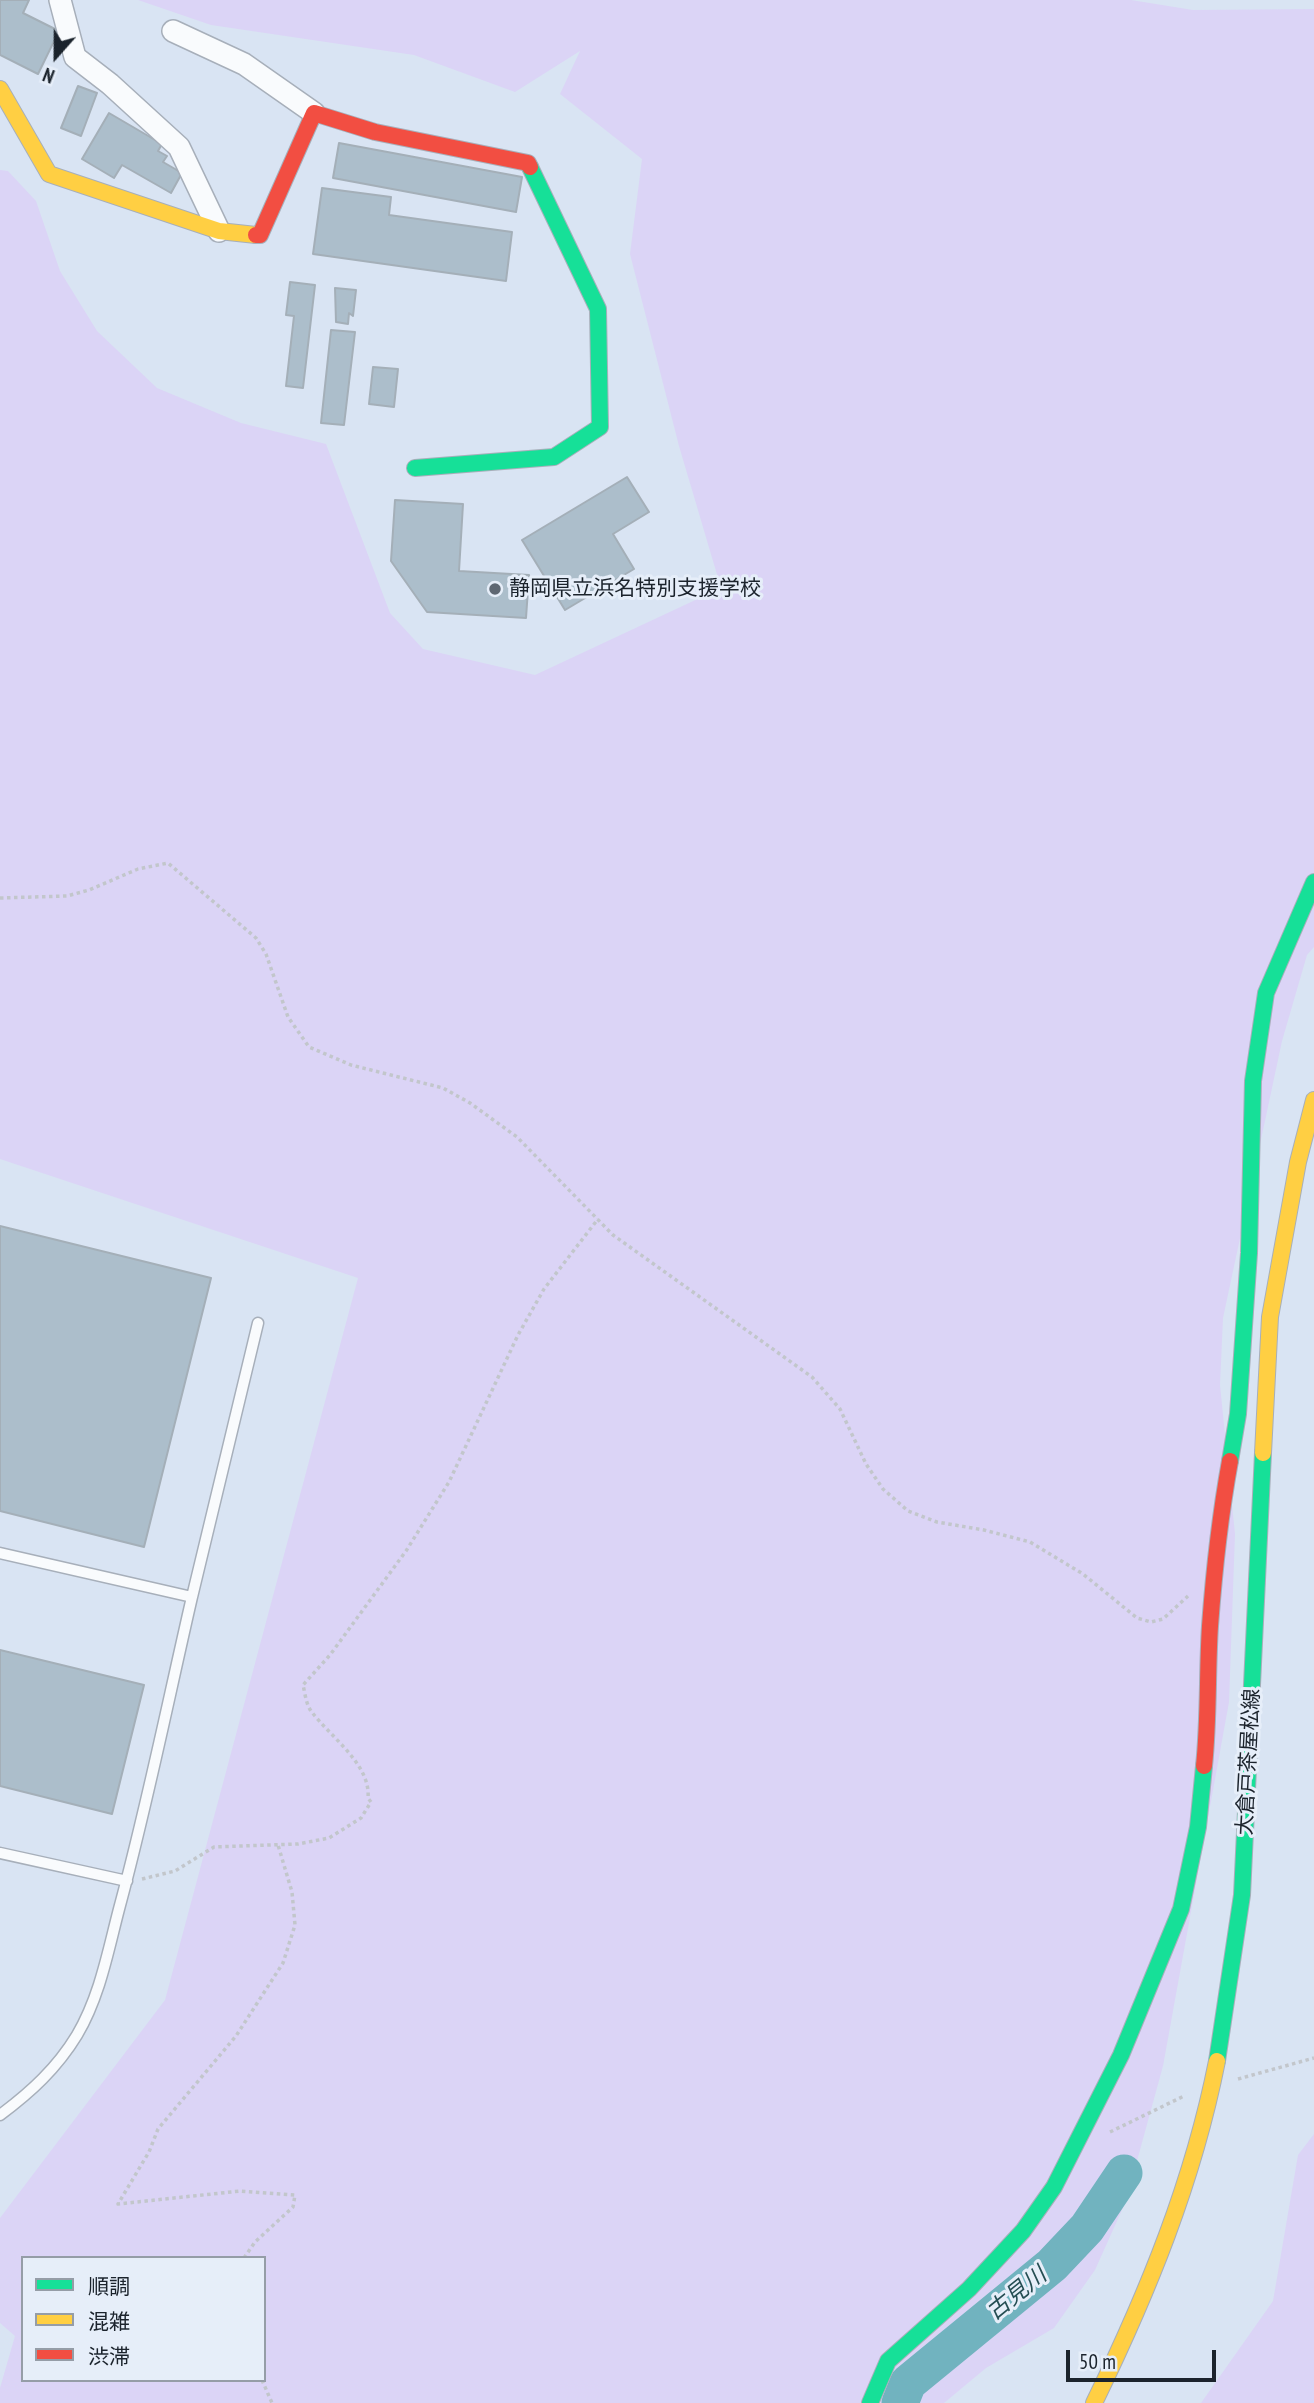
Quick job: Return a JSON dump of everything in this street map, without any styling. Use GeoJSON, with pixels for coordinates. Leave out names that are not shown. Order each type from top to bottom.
{"type":"FeatureCollection","features":[{"type":"Feature","properties":{"kind":"street"},"geometry":{"type":"LineString","coordinates":[[60,0],[75,57],[110,84],[179,147],[219,231]]}},
{"type":"Feature","properties":{"kind":"street"},"geometry":{"type":"LineString","coordinates":[[173,31],[244,64],[314,113],[375,132],[528,163],[598,309],[600,427],[554,457],[415,468]]}},
{"type":"Feature","properties":{"kind":"street"},"geometry":{"type":"LineString","coordinates":[[0,89],[6,95],[49,174],[219,231],[260,235],[314,113]]}},
{"type":"Feature","properties":{"kind":"street"},"geometry":{"type":"LineString","coordinates":[[870,2403],[888,2361],[969,2289],[1023,2231],[1054,2187],[1121,2055],[1181,1909],[1198,1827],[1210,1708],[1210,1629],[1219,1531],[1238,1414],[1249,1253],[1253,1080],[1266,993],[1314,882]]}},
{"type":"Feature","properties":{"kind":"street","name":"大倉戸茶屋松線"},"geometry":{"type":"LineString","coordinates":[[1094,2403],[1139,2310],[1187,2184],[1232,1987],[1242,1895],[1270,1317],[1298,1162],[1314,1100]]}},
{"type":"Feature","properties":{"kind":"lane"},"geometry":{"type":"LineString","coordinates":[[0,2115],[32,2090],[57,2064],[78,2033],[96,1997],[127,1881],[258,1323]]}},
{"type":"Feature","properties":{"kind":"lane"},"geometry":{"type":"LineString","coordinates":[[0,1553],[192,1597]]}},
{"type":"Feature","properties":{"kind":"lane"},"geometry":{"type":"LineString","coordinates":[[0,1853],[127,1881]]}},
{"type":"Feature","properties":{"kind":"path"},"geometry":{"type":"LineString","coordinates":[[0,898],[67,896],[89,890],[138,869],[168,863],[256,938],[266,954],[288,1017],[309,1047],[351,1065],[443,1088],[470,1103],[517,1137],[613,1235],[812,1377],[841,1409],[866,1464],[883,1489],[908,1511],[937,1521],[1030,1542],[1083,1574],[1137,1618],[1152,1622],[1163,1619],[1189,1595]]}},
{"type":"Feature","properties":{"kind":"path"},"geometry":{"type":"LineString","coordinates":[[127,1881],[175,1871],[214,1847],[278,1845],[329,1838],[360,1818],[371,1802],[368,1798],[369,1785],[345,1749],[309,1709],[303,1685],[330,1655],[407,1551],[449,1482],[518,1335],[544,1289],[598,1219]]}},
{"type":"Feature","properties":{"kind":"path"},"geometry":{"type":"LineString","coordinates":[[245,2256],[255,2242],[293,2207],[295,2195],[240,2191],[118,2204],[149,2152],[158,2129],[236,2036],[282,1963],[295,1926],[292,1892],[278,1845]]}},
{"type":"Feature","properties":{"kind":"path"},"geometry":{"type":"LineString","coordinates":[[263,2382],[272,2403]]}},
{"type":"Feature","properties":{"kind":"shaded area"},"geometry":{"type":"Polygon","coordinates":[[[138,0],[1131,0],[1193,10],[1314,9],[1314,947],[1307,955],[1282,1041],[1223,1318],[1220,1385],[1235,1534],[1229,1702],[1163,2066],[1126,2201],[1095,2270],[1054,2328],[986,2368],[944,2403],[0,2403],[0,2388],[15,2336],[0,2323],[0,2218],[165,2000],[358,1278],[0,1159],[0,170],[8,171],[36,201],[60,271],[97,331],[157,388],[241,423],[326,444],[390,613],[423,649],[535,675],[721,588],[679,446],[630,254],[642,159],[560,94],[580,51],[515,92],[414,55],[211,25],[138,0]]]}},
{"type":"Feature","properties":{"kind":"shaded area"},"geometry":{"type":"Polygon","coordinates":[[[1314,2134],[1314,2403],[1201,2403],[1273,2301],[1298,2155],[1314,2134]]]}},
{"type":"Feature","properties":{"kind":"building"},"geometry":{"type":"Polygon","coordinates":[[[0,0],[29,0],[23,13],[59,31],[38,74],[0,55],[0,0]]]}},
{"type":"Feature","properties":{"kind":"building"},"geometry":{"type":"Polygon","coordinates":[[[78,86],[97,93],[81,136],[61,128],[78,86]]]}},
{"type":"Feature","properties":{"kind":"building"},"geometry":{"type":"Polygon","coordinates":[[[109,113],[162,144],[158,151],[167,156],[163,162],[182,173],[171,193],[122,165],[114,178],[82,159],[109,113]]]}},
{"type":"Feature","properties":{"kind":"building"},"geometry":{"type":"Polygon","coordinates":[[[339,143],[522,177],[516,212],[333,178],[339,143]]]}},
{"type":"Feature","properties":{"kind":"building"},"geometry":{"type":"Polygon","coordinates":[[[322,188],[391,197],[389,215],[512,232],[506,281],[313,254],[322,188]]]}},
{"type":"Feature","properties":{"kind":"building"},"geometry":{"type":"Polygon","coordinates":[[[290,282],[315,285],[303,388],[286,386],[294,316],[286,315],[290,282]]]}},
{"type":"Feature","properties":{"kind":"building"},"geometry":{"type":"Polygon","coordinates":[[[335,288],[356,290],[353,316],[349,313],[348,324],[336,322],[335,288]]]}},
{"type":"Feature","properties":{"kind":"building"},"geometry":{"type":"Polygon","coordinates":[[[331,330],[355,332],[344,425],[321,423],[331,330]]]}},
{"type":"Feature","properties":{"kind":"building"},"geometry":{"type":"Polygon","coordinates":[[[373,367],[398,369],[394,407],[369,404],[373,367]]]}},
{"type":"Feature","properties":{"kind":"building"},"geometry":{"type":"Polygon","coordinates":[[[627,477],[649,512],[613,534],[634,569],[565,610],[522,540],[627,477]]]}},
{"type":"Feature","properties":{"kind":"building"},"geometry":{"type":"Polygon","coordinates":[[[395,500],[463,504],[459,571],[529,575],[526,618],[427,612],[391,561],[395,500]]]}},
{"type":"Feature","properties":{"kind":"building"},"geometry":{"type":"Polygon","coordinates":[[[0,1226],[211,1278],[144,1547],[0,1511],[0,1226]]]}},
{"type":"Feature","properties":{"kind":"building"},"geometry":{"type":"Polygon","coordinates":[[[0,1650],[144,1685],[112,1814],[0,1786],[0,1650]]]}},
{"type":"Feature","properties":{"kind":"waterway","name":"古見川"},"geometry":{"type":"LineString","coordinates":[[900,2403],[908,2383],[1052,2265],[1087,2228],[1124,2173]]}},
{"type":"Feature","properties":{"kind":"traffic: fast"},"geometry":{"type":"LineString","coordinates":[[415,468],[554,457],[600,427],[598,309],[530,167]]}},
{"type":"Feature","properties":{"kind":"traffic: fast"},"geometry":{"type":"LineString","coordinates":[[1230,1461],[1238,1414],[1249,1253],[1253,1081],[1266,993],[1314,882]]}},
{"type":"Feature","properties":{"kind":"traffic: fast"},"geometry":{"type":"LineString","coordinates":[[1217,2061],[1242,1895],[1263,1453]]}},
{"type":"Feature","properties":{"kind":"traffic: fast"},"geometry":{"type":"LineString","coordinates":[[870,2403],[888,2361],[969,2289],[1023,2231],[1054,2187],[1121,2055],[1181,1909],[1198,1827],[1204,1766]]}},
{"type":"Feature","properties":{"kind":"traffic: slow"},"geometry":{"type":"LineString","coordinates":[[0,89],[49,174],[219,231],[256,235]]}},
{"type":"Feature","properties":{"kind":"traffic: slow"},"geometry":{"type":"LineString","coordinates":[[1263,1453],[1270,1317],[1298,1162],[1314,1100]]}},
{"type":"Feature","properties":{"kind":"traffic: slow"},"geometry":{"type":"LineString","coordinates":[[1094,2403],[1133,2320],[1167,2236],[1195,2150],[1217,2061]]}},
{"type":"Feature","properties":{"kind":"traffic: jam"},"geometry":{"type":"LineString","coordinates":[[256,235],[260,235],[314,113],[375,132],[528,163],[530,167]]}},
{"type":"Feature","properties":{"kind":"traffic: jam"},"geometry":{"type":"LineString","coordinates":[[1204,1766],[1212,1605],[1220,1523],[1230,1461]]}},
{"type":"Feature","properties":{"kind":"place","name":"静岡県立浜名特別支援学校"},"geometry":{"type":"Point","coordinates":[495,589]}}]}
